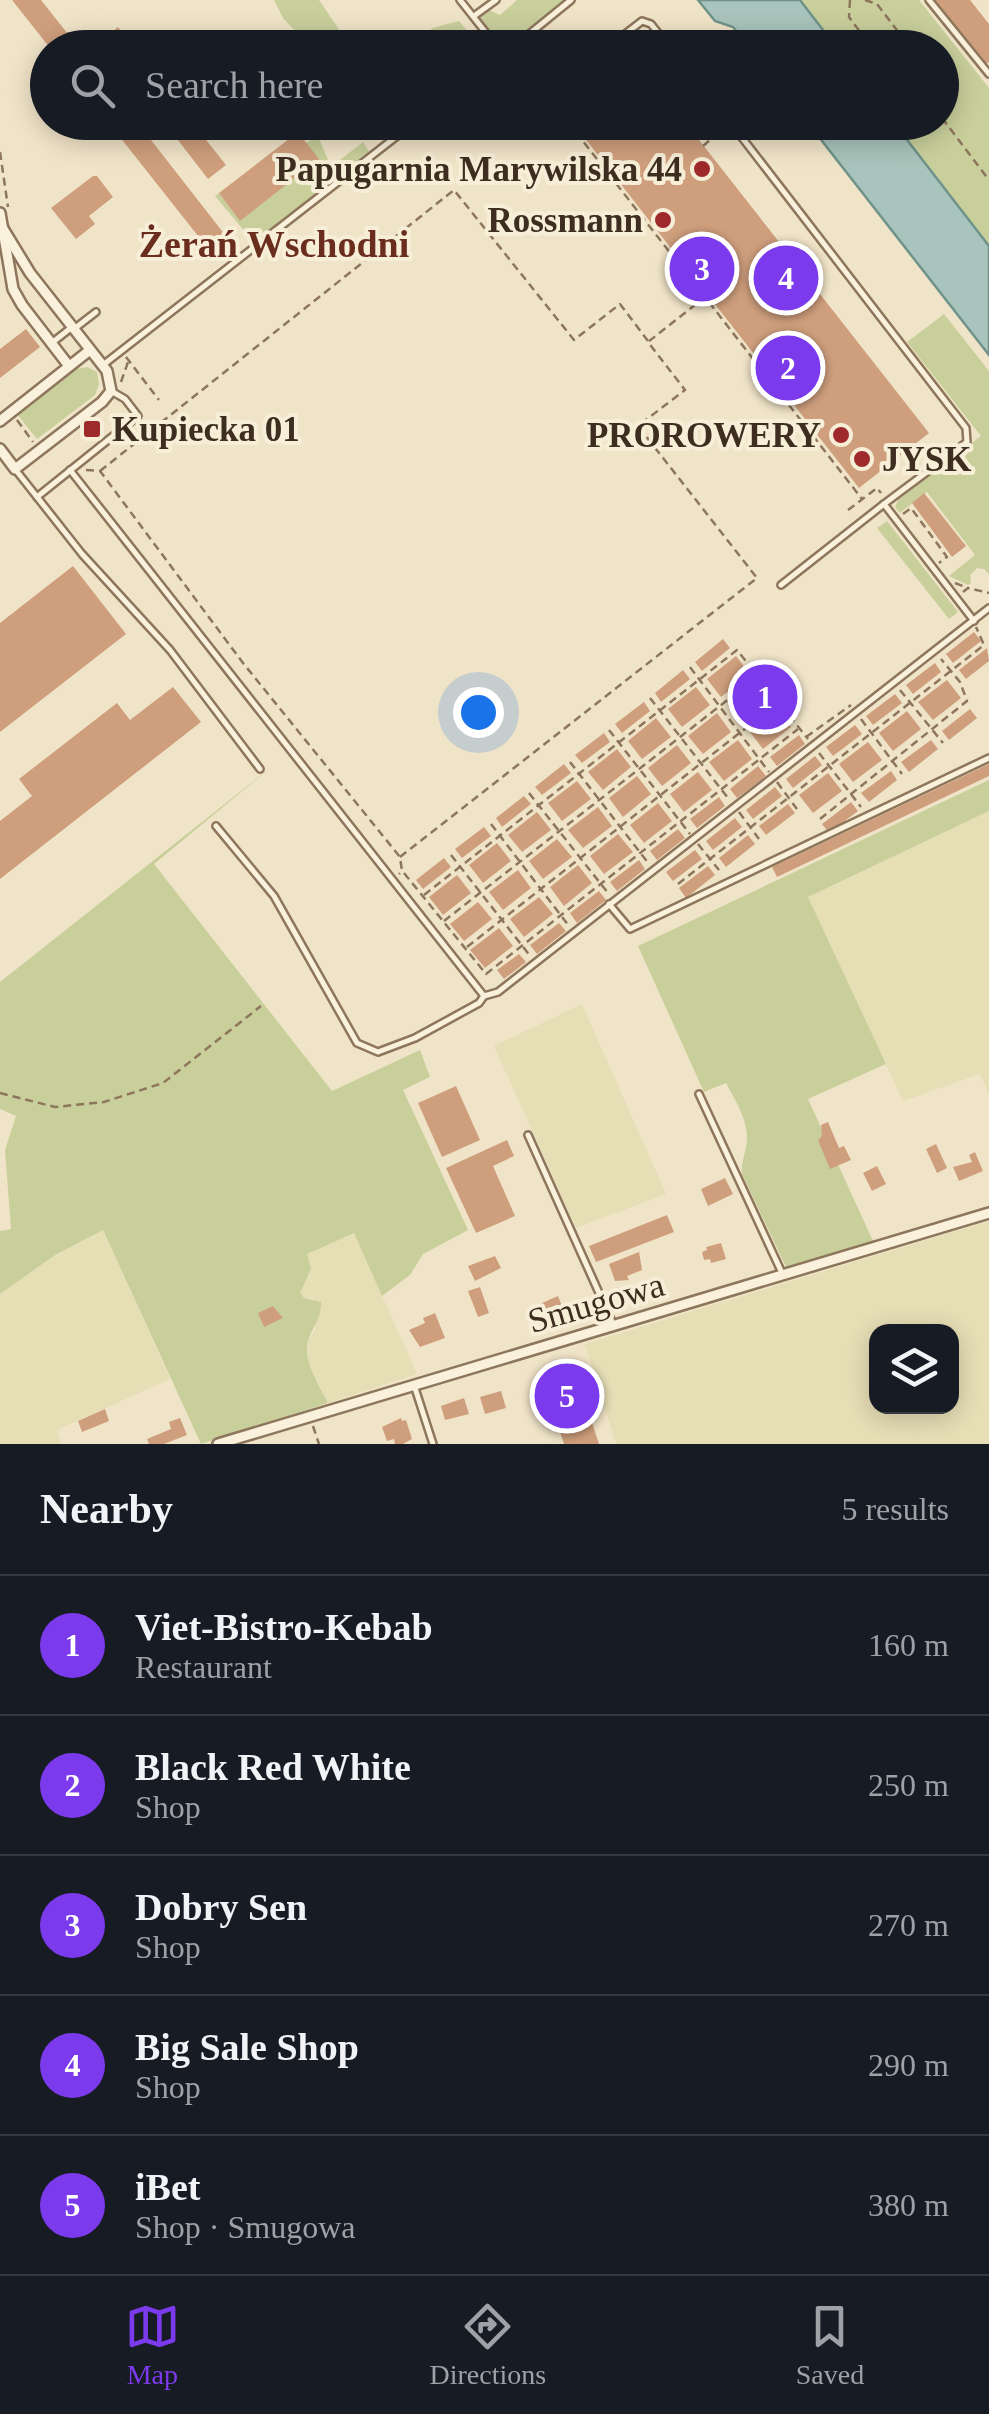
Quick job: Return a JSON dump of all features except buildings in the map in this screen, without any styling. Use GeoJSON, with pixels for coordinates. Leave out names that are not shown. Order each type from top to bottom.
{"type":"FeatureCollection","features":[{"type":"Feature","properties":{"kind":"street"},"geometry":{"type":"LineString","coordinates":[[0,213],[14,251],[111,380],[111,391],[102,402],[15,469],[0,449]]}},
{"type":"Feature","properties":{"kind":"street"},"geometry":{"type":"LineString","coordinates":[[6,225],[13,289],[68,366]]}},
{"type":"Feature","properties":{"kind":"street"},"geometry":{"type":"LineString","coordinates":[[0,421],[90,350]]}},
{"type":"Feature","properties":{"kind":"street","name":"Smugowa"},"geometry":{"type":"LineString","coordinates":[[218,1444],[989,1213]]}},
{"type":"Feature","properties":{"kind":"lane"},"geometry":{"type":"LineString","coordinates":[[460,0],[483,30]]}},
{"type":"Feature","properties":{"kind":"lane"},"geometry":{"type":"LineString","coordinates":[[473,17],[496,0]]}},
{"type":"Feature","properties":{"kind":"lane"},"geometry":{"type":"LineString","coordinates":[[534,30],[572,0]]}},
{"type":"Feature","properties":{"kind":"lane"},"geometry":{"type":"LineString","coordinates":[[929,0],[953,30]]}},
{"type":"Feature","properties":{"kind":"lane"},"geometry":{"type":"LineString","coordinates":[[630,30],[642,21],[656,30]]}},
{"type":"Feature","properties":{"kind":"lane"},"geometry":{"type":"LineString","coordinates":[[959,37],[989,74]]}},
{"type":"Feature","properties":{"kind":"lane"},"geometry":{"type":"LineString","coordinates":[[102,365],[393,140]]}},
{"type":"Feature","properties":{"kind":"lane"},"geometry":{"type":"LineString","coordinates":[[743,140],[966,428],[967,442],[781,584]]}},
{"type":"Feature","properties":{"kind":"lane"},"geometry":{"type":"LineString","coordinates":[[51,344],[96,312]]}},
{"type":"Feature","properties":{"kind":"lane"},"geometry":{"type":"LineString","coordinates":[[37,497],[138,416],[125,399],[111,391]]}},
{"type":"Feature","properties":{"kind":"lane"},"geometry":{"type":"LineString","coordinates":[[15,469],[82,554],[170,650],[260,768]]}},
{"type":"Feature","properties":{"kind":"lane"},"geometry":{"type":"LineString","coordinates":[[70,470],[484,996]]}},
{"type":"Feature","properties":{"kind":"lane"},"geometry":{"type":"LineString","coordinates":[[884,504],[974,621]]}},
{"type":"Feature","properties":{"kind":"lane"},"geometry":{"type":"LineString","coordinates":[[216,826],[274,896],[357,1043],[378,1052],[416,1038],[480,1004],[484,996],[498,992],[989,608]]}},
{"type":"Feature","properties":{"kind":"lane"},"geometry":{"type":"LineString","coordinates":[[609,904],[630,930],[989,758]]}},
{"type":"Feature","properties":{"kind":"lane"},"geometry":{"type":"LineString","coordinates":[[698,1094],[783,1276]]}},
{"type":"Feature","properties":{"kind":"lane"},"geometry":{"type":"LineString","coordinates":[[528,1135],[614,1326]]}},
{"type":"Feature","properties":{"kind":"lane"},"geometry":{"type":"LineString","coordinates":[[414,1386],[433,1444]]}},
{"type":"Feature","properties":{"kind":"path"},"geometry":{"type":"LineString","coordinates":[[850,0],[849,16],[859,30]]}},
{"type":"Feature","properties":{"kind":"path"},"geometry":{"type":"LineString","coordinates":[[865,0],[877,4],[896,30]]}},
{"type":"Feature","properties":{"kind":"path"},"geometry":{"type":"LineString","coordinates":[[582,140],[862,500]]}},
{"type":"Feature","properties":{"kind":"path"},"geometry":{"type":"LineString","coordinates":[[704,146],[711,140]]}},
{"type":"Feature","properties":{"kind":"path"},"geometry":{"type":"LineString","coordinates":[[959,140],[989,180]]}},
{"type":"Feature","properties":{"kind":"path"},"geometry":{"type":"LineString","coordinates":[[0,152],[6,225]]}},
{"type":"Feature","properties":{"kind":"path"},"geometry":{"type":"LineString","coordinates":[[70,470],[100,471],[454,190],[574,340],[620,304],[685,390],[638,426],[756,578],[400,856]]}},
{"type":"Feature","properties":{"kind":"path"},"geometry":{"type":"LineString","coordinates":[[648,342],[705,297]]}},
{"type":"Feature","properties":{"kind":"path"},"geometry":{"type":"LineString","coordinates":[[121,351],[159,400]]}},
{"type":"Feature","properties":{"kind":"path"},"geometry":{"type":"LineString","coordinates":[[100,471],[243,662],[400,856],[402,871],[486,974],[800,728]]}},
{"type":"Feature","properties":{"kind":"path"},"geometry":{"type":"LineString","coordinates":[[956,598],[968,588],[989,593]]}},
{"type":"Feature","properties":{"kind":"path"},"geometry":{"type":"LineString","coordinates":[[678,884],[984,645],[974,621]]}},
{"type":"Feature","properties":{"kind":"path"},"geometry":{"type":"LineString","coordinates":[[424,895],[737,650],[861,806]]}},
{"type":"Feature","properties":{"kind":"path"},"geometry":{"type":"LineString","coordinates":[[820,819],[967,701],[934,650]]}},
{"type":"Feature","properties":{"kind":"path"},"geometry":{"type":"LineString","coordinates":[[690,666],[798,808]]}},
{"type":"Feature","properties":{"kind":"path"},"geometry":{"type":"LineString","coordinates":[[444,921],[758,676]]}},
{"type":"Feature","properties":{"kind":"path"},"geometry":{"type":"LineString","coordinates":[[893,680],[942,743]]}},
{"type":"Feature","properties":{"kind":"path"},"geometry":{"type":"LineString","coordinates":[[650,698],[760,839]]}},
{"type":"Feature","properties":{"kind":"path"},"geometry":{"type":"LineString","coordinates":[[466,948],[780,702]]}},
{"type":"Feature","properties":{"kind":"path"},"geometry":{"type":"LineString","coordinates":[[806,737],[850,703],[902,774]]}},
{"type":"Feature","properties":{"kind":"path"},"geometry":{"type":"LineString","coordinates":[[608,730],[719,870]]}},
{"type":"Feature","properties":{"kind":"path"},"geometry":{"type":"LineString","coordinates":[[570,762],[653,869]]}},
{"type":"Feature","properties":{"kind":"path"},"geometry":{"type":"LineString","coordinates":[[529,793],[608,894],[624,892]]}},
{"type":"Feature","properties":{"kind":"path"},"geometry":{"type":"LineString","coordinates":[[490,824],[573,932]]}},
{"type":"Feature","properties":{"kind":"path"},"geometry":{"type":"LineString","coordinates":[[451,854],[535,962]]}},
{"type":"Feature","properties":{"kind":"path"},"geometry":{"type":"LineString","coordinates":[[397,886],[402,871]]}},
{"type":"Feature","properties":{"kind":"path"},"geometry":{"type":"LineString","coordinates":[[0,1093],[55,1107],[104,1102],[163,1083],[261,1006]]}},
{"type":"Feature","properties":{"kind":"path"},"geometry":{"type":"LineString","coordinates":[[310,1415],[319,1444]]}},
{"type":"Feature","properties":{"kind":"shaded area"},"geometry":{"type":"Polygon","coordinates":[[[989,811],[989,1094],[980,1074],[903,1101],[808,897],[989,811]]]}},
{"type":"Feature","properties":{"kind":"shaded area"},"geometry":{"type":"Polygon","coordinates":[[[582,1004],[666,1194],[576,1228],[494,1046],[582,1004]]]}},
{"type":"Feature","properties":{"kind":"shaded area"},"geometry":{"type":"Polygon","coordinates":[[[989,1221],[989,1444],[616,1444],[585,1344],[989,1221]]]}},
{"type":"Feature","properties":{"kind":"shaded area"},"geometry":{"type":"Polygon","coordinates":[[[103,1230],[170,1379],[57,1430],[61,1444],[0,1444],[0,1294],[55,1255],[103,1230]]]}},
{"type":"Feature","properties":{"kind":"shaded area"},"geometry":{"type":"Polygon","coordinates":[[[354,1233],[417,1374],[328,1403],[308,1362],[308,1340],[315,1330],[314,1298],[304,1299],[300,1293],[311,1269],[306,1254],[354,1233]]]}},
{"type":"Feature","properties":{"kind":"green space"},"geometry":{"type":"Polygon","coordinates":[[[274,0],[319,0],[339,30],[294,30],[274,0]]]}},
{"type":"Feature","properties":{"kind":"green space"},"geometry":{"type":"Polygon","coordinates":[[[517,0],[565,0],[527,30],[490,30],[480,18],[489,10],[500,15],[517,0]]]}},
{"type":"Feature","properties":{"kind":"green space"},"geometry":{"type":"Polygon","coordinates":[[[800,0],[919,0],[943,30],[823,30],[800,0]]]}},
{"type":"Feature","properties":{"kind":"green space"},"geometry":{"type":"Polygon","coordinates":[[[459,21],[467,30],[430,30],[459,21]]]}},
{"type":"Feature","properties":{"kind":"green space"},"geometry":{"type":"Polygon","coordinates":[[[959,50],[989,88],[989,246],[907,140],[959,140],[959,50]]]}},
{"type":"Feature","properties":{"kind":"green space"},"geometry":{"type":"Polygon","coordinates":[[[320,140],[331,167],[363,142],[369,151],[259,239],[247,234],[215,196],[219,193],[240,220],[306,143],[320,140]]]}},
{"type":"Feature","properties":{"kind":"green space"},"geometry":{"type":"Polygon","coordinates":[[[944,314],[989,371],[989,574],[977,568],[968,585],[949,576],[975,555],[927,492],[900,513],[895,507],[898,500],[981,436],[907,342],[944,314]]]}},
{"type":"Feature","properties":{"kind":"green space"},"geometry":{"type":"Polygon","coordinates":[[[87,367],[97,372],[99,384],[95,395],[37,439],[17,414],[76,369],[87,367]]]}},
{"type":"Feature","properties":{"kind":"green space"},"geometry":{"type":"Polygon","coordinates":[[[887,521],[958,612],[949,619],[877,528],[887,521]]]}},
{"type":"Feature","properties":{"kind":"green space"},"geometry":{"type":"Polygon","coordinates":[[[274,765],[154,864],[332,1091],[420,1050],[430,1077],[403,1090],[468,1230],[423,1254],[410,1275],[382,1296],[354,1233],[307,1254],[311,1269],[300,1293],[304,1298],[321,1302],[308,1341],[308,1357],[328,1403],[201,1444],[103,1230],[55,1255],[0,1294],[0,1231],[11,1229],[5,1150],[16,1116],[0,1109],[0,982],[274,765]]]}},
{"type":"Feature","properties":{"kind":"green space"},"geometry":{"type":"Polygon","coordinates":[[[989,780],[989,811],[808,897],[886,1064],[808,1099],[873,1241],[786,1267],[742,1174],[747,1140],[740,1110],[726,1083],[704,1092],[638,946],[989,780]]]}},
{"type":"Feature","properties":{"kind":"water"},"geometry":{"type":"Polygon","coordinates":[[[698,0],[800,0],[823,30],[735,30],[715,21],[698,0]]]}},
{"type":"Feature","properties":{"kind":"water"},"geometry":{"type":"Polygon","coordinates":[[[821,140],[907,140],[989,246],[989,355],[821,140]]]}},
{"type":"Feature","properties":{"kind":"place","name":"Papugarnia Marywilska 44"},"geometry":{"type":"Point","coordinates":[702,169]}},
{"type":"Feature","properties":{"kind":"place","name":"Rossmann"},"geometry":{"type":"Point","coordinates":[663,220]}},
{"type":"Feature","properties":{"kind":"place","name":"Dobry Sen"},"geometry":{"type":"Point","coordinates":[702,269]}},
{"type":"Feature","properties":{"kind":"place","name":"Big Sale Shop"},"geometry":{"type":"Point","coordinates":[786,278]}},
{"type":"Feature","properties":{"kind":"place","name":"Black Red White"},"geometry":{"type":"Point","coordinates":[788,368]}},
{"type":"Feature","properties":{"kind":"place","name":"Kupiecka 01"},"geometry":{"type":"Point","coordinates":[92,429]}},
{"type":"Feature","properties":{"kind":"place","name":"PROROWERY"},"geometry":{"type":"Point","coordinates":[841,435]}},
{"type":"Feature","properties":{"kind":"place","name":"JYSK"},"geometry":{"type":"Point","coordinates":[862,459]}},
{"type":"Feature","properties":{"kind":"place","name":"Viet-Bistro-Kebab"},"geometry":{"type":"Point","coordinates":[765,697]}},
{"type":"Feature","properties":{"kind":"place","name":"iBet"},"geometry":{"type":"Point","coordinates":[567,1396]}},
{"type":"Feature","properties":{"kind":"district","name":"Żerań Wschodni"},"geometry":{"type":"Point","coordinates":[274,244]}}]}
